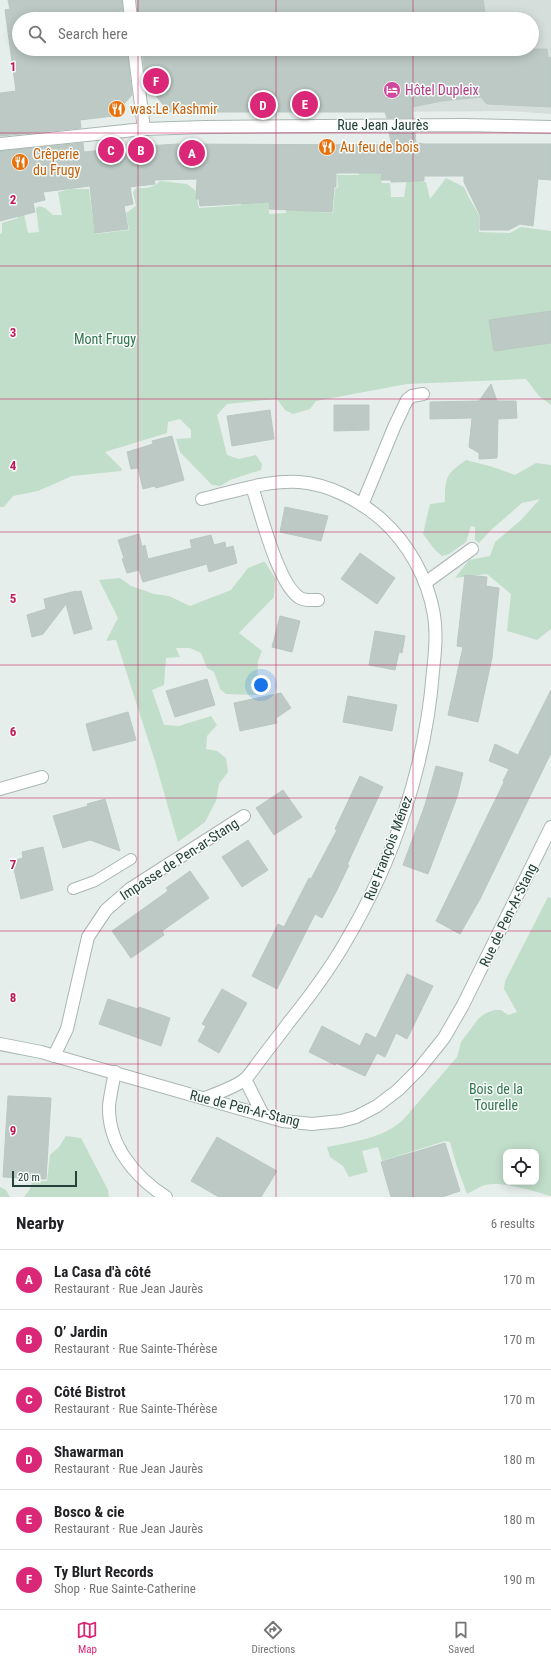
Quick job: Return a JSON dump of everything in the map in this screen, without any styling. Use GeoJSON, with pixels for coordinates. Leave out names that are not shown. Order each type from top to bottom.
{"type":"FeatureCollection","features":[{"type":"Feature","properties":{"kind":"street"},"geometry":{"type":"LineString","coordinates":[[129,0],[130,12]]}},
{"type":"Feature","properties":{"kind":"street"},"geometry":{"type":"LineString","coordinates":[[135,56],[144,129]]}},
{"type":"Feature","properties":{"kind":"street","name":"Rue Jean Jaurès"},"geometry":{"type":"LineString","coordinates":[[0,144],[144,129],[237,126],[456,125],[551,127]]}},
{"type":"Feature","properties":{"kind":"street"},"geometry":{"type":"LineString","coordinates":[[362,505],[407,400],[412,396],[423,394]]}},
{"type":"Feature","properties":{"kind":"street","name":"Rue François Ménez"},"geometry":{"type":"LineString","coordinates":[[202,500],[273,483],[301,482],[338,493],[362,505],[383,522],[401,540],[414,559],[425,583],[435,623],[432,684],[421,751],[399,826],[367,902],[347,941],[313,991],[245,1079],[205,1098]]}},
{"type":"Feature","properties":{"kind":"street"},"geometry":{"type":"LineString","coordinates":[[252,488],[277,563],[289,587],[300,598],[318,600]]}},
{"type":"Feature","properties":{"kind":"street"},"geometry":{"type":"LineString","coordinates":[[425,583],[472,549]]}},
{"type":"Feature","properties":{"kind":"street"},"geometry":{"type":"LineString","coordinates":[[0,789],[42,777]]}},
{"type":"Feature","properties":{"kind":"street","name":"Impasse de Pen-ar-Stang"},"geometry":{"type":"LineString","coordinates":[[54,1056],[68,1029],[88,937],[106,910],[142,882],[244,816]]}},
{"type":"Feature","properties":{"kind":"street","name":"Rue de Pen-Ar-Stang"},"geometry":{"type":"LineString","coordinates":[[0,1044],[41,1052],[115,1072],[283,1121],[312,1124],[341,1121],[356,1117],[377,1106],[398,1090],[420,1069],[444,1038],[463,1005],[551,827]]}},
{"type":"Feature","properties":{"kind":"street"},"geometry":{"type":"LineString","coordinates":[[115,1072],[109,1106],[111,1128],[115,1139],[121,1152],[136,1172],[145,1182],[166,1197]]}},
{"type":"Feature","properties":{"kind":"street"},"geometry":{"type":"LineString","coordinates":[[245,1079],[263,1115]]}},
{"type":"Feature","properties":{"kind":"lane"},"geometry":{"type":"LineString","coordinates":[[73,889],[95,881],[131,859]]}},
{"type":"Feature","properties":{"kind":"shaded area"},"geometry":{"type":"Polygon","coordinates":[[[359,0],[551,0],[551,114],[508,111],[376,112],[515,56],[539,56],[539,12],[362,12],[359,0]]]}},
{"type":"Feature","properties":{"kind":"green space","name":"Mont Frugy"},"geometry":{"type":"Polygon","coordinates":[[[380,171],[382,183],[390,183],[391,197],[404,197],[407,177],[409,177],[411,182],[426,182],[430,199],[446,178],[464,187],[479,215],[479,232],[510,233],[521,227],[551,231],[551,405],[539,396],[526,379],[407,384],[316,401],[310,409],[293,414],[285,410],[277,399],[227,404],[217,415],[227,455],[239,459],[256,455],[262,464],[261,470],[230,480],[220,486],[212,485],[180,452],[176,439],[191,438],[191,430],[180,419],[168,422],[167,433],[105,452],[122,469],[121,471],[72,476],[38,491],[13,496],[4,507],[0,507],[0,234],[2,233],[2,223],[18,218],[16,209],[23,209],[28,233],[39,232],[36,208],[39,206],[45,208],[53,215],[62,215],[58,192],[71,189],[89,189],[95,234],[129,230],[126,213],[136,206],[133,192],[137,187],[149,187],[160,181],[187,184],[195,190],[199,208],[241,205],[240,180],[267,191],[269,214],[286,213],[285,188],[317,184],[316,212],[333,213],[335,189],[338,187],[337,175],[359,175],[359,172],[380,171]]]}},
{"type":"Feature","properties":{"kind":"green space"},"geometry":{"type":"Polygon","coordinates":[[[466,460],[493,467],[515,475],[536,463],[551,465],[551,629],[537,640],[507,631],[511,594],[487,574],[455,578],[469,560],[490,556],[495,542],[520,521],[540,499],[522,503],[492,529],[479,543],[475,540],[475,527],[471,526],[466,542],[449,554],[442,556],[435,550],[423,534],[430,504],[445,502],[445,487],[448,477],[454,469],[466,460]]]}},
{"type":"Feature","properties":{"kind":"green space"},"geometry":{"type":"Polygon","coordinates":[[[265,562],[275,578],[274,597],[239,633],[262,651],[258,661],[257,695],[226,694],[220,689],[214,672],[207,668],[201,653],[190,648],[176,648],[180,657],[166,658],[164,685],[152,690],[164,725],[179,726],[211,716],[217,725],[207,736],[206,749],[217,751],[226,758],[228,772],[219,784],[216,801],[205,822],[178,842],[155,761],[116,640],[106,641],[118,618],[99,580],[120,578],[131,586],[154,594],[169,596],[190,606],[231,590],[248,568],[265,562]]]}},
{"type":"Feature","properties":{"kind":"green space","name":"Bois de la Tourelle"},"geometry":{"type":"Polygon","coordinates":[[[548,897],[551,898],[551,1196],[509,1185],[539,1185],[539,1149],[503,1149],[503,1184],[485,1185],[467,1194],[450,1142],[445,1141],[382,1161],[378,1147],[362,1151],[368,1172],[349,1177],[343,1166],[330,1157],[327,1147],[377,1135],[403,1120],[457,1057],[461,1042],[479,1018],[486,1013],[495,1010],[501,1010],[508,1015],[517,1012],[504,989],[505,981],[548,897]]]}},
{"type":"Feature","properties":{"kind":"green space"},"geometry":{"type":"Polygon","coordinates":[[[66,1136],[81,1138],[108,1190],[109,1197],[24,1197],[30,1189],[32,1181],[47,1181],[50,1155],[59,1147],[66,1136]]]}},
{"type":"Feature","properties":{"kind":"green space"},"geometry":{"type":"Polygon","coordinates":[[[0,1187],[6,1190],[10,1197],[0,1197],[0,1187]]]}},
{"type":"Feature","properties":{"kind":"building"},"geometry":{"type":"Polygon","coordinates":[[[8,0],[122,0],[123,12],[12,12],[12,56],[128,56],[132,95],[113,116],[80,120],[81,128],[0,136],[0,93],[16,91],[5,10],[10,9],[8,0]]]}},
{"type":"Feature","properties":{"kind":"building"},"geometry":{"type":"Polygon","coordinates":[[[137,0],[483,0],[485,12],[138,12],[137,0]]]}},
{"type":"Feature","properties":{"kind":"building"},"geometry":{"type":"Polygon","coordinates":[[[539,49],[547,49],[548,58],[551,57],[551,107],[487,104],[481,97],[442,101],[412,107],[413,118],[387,118],[385,112],[169,112],[153,92],[147,92],[143,56],[539,56],[539,49]]]}},
{"type":"Feature","properties":{"kind":"building"},"geometry":{"type":"Polygon","coordinates":[[[389,133],[415,133],[416,143],[424,144],[551,144],[551,180],[538,179],[533,226],[520,224],[509,230],[480,230],[480,215],[464,182],[464,176],[424,176],[424,181],[391,182],[391,180],[381,180],[381,173],[336,173],[336,187],[334,187],[332,212],[269,209],[269,202],[200,206],[199,199],[196,199],[197,179],[154,180],[155,184],[130,187],[133,204],[124,206],[128,229],[95,233],[90,186],[43,192],[45,200],[33,203],[35,212],[0,221],[0,151],[83,143],[84,152],[178,144],[392,145],[389,133]]]}},
{"type":"Feature","properties":{"kind":"building"},"geometry":{"type":"Polygon","coordinates":[[[551,311],[551,343],[494,351],[489,320],[551,311]]]}},
{"type":"Feature","properties":{"kind":"building"},"geometry":{"type":"Polygon","coordinates":[[[491,384],[497,401],[516,401],[517,418],[498,419],[497,458],[479,459],[479,453],[469,447],[472,418],[430,419],[430,402],[479,401],[491,384]]]}},
{"type":"Feature","properties":{"kind":"building"},"geometry":{"type":"Polygon","coordinates":[[[334,405],[369,405],[369,430],[334,431],[334,405]]]}},
{"type":"Feature","properties":{"kind":"building"},"geometry":{"type":"Polygon","coordinates":[[[270,410],[274,439],[232,446],[227,416],[270,410]]]}},
{"type":"Feature","properties":{"kind":"building"},"geometry":{"type":"Polygon","coordinates":[[[172,436],[184,480],[156,488],[155,486],[143,489],[138,468],[131,469],[127,452],[153,444],[152,441],[172,436]]]}},
{"type":"Feature","properties":{"kind":"building"},"geometry":{"type":"Polygon","coordinates":[[[285,507],[328,516],[321,541],[280,532],[285,507]]]}},
{"type":"Feature","properties":{"kind":"building"},"geometry":{"type":"Polygon","coordinates":[[[139,534],[142,547],[145,545],[148,559],[192,548],[190,540],[211,535],[214,545],[225,542],[226,548],[233,546],[237,563],[209,572],[207,564],[143,582],[139,570],[127,573],[118,540],[139,534]]]}},
{"type":"Feature","properties":{"kind":"building"},"geometry":{"type":"Polygon","coordinates":[[[360,553],[395,578],[377,604],[341,579],[360,553]]]}},
{"type":"Feature","properties":{"kind":"building"},"geometry":{"type":"Polygon","coordinates":[[[465,575],[487,577],[486,586],[499,588],[492,658],[478,722],[448,715],[463,647],[457,646],[465,575]]]}},
{"type":"Feature","properties":{"kind":"building"},"geometry":{"type":"Polygon","coordinates":[[[76,591],[75,592],[81,591],[92,629],[74,634],[66,604],[43,634],[32,637],[27,615],[46,609],[44,599],[76,591]]]}},
{"type":"Feature","properties":{"kind":"building"},"geometry":{"type":"Polygon","coordinates":[[[280,616],[300,621],[292,652],[272,647],[280,616]]]}},
{"type":"Feature","properties":{"kind":"building"},"geometry":{"type":"Polygon","coordinates":[[[375,631],[405,636],[402,653],[399,652],[395,670],[369,665],[375,631]]]}},
{"type":"Feature","properties":{"kind":"building"},"geometry":{"type":"Polygon","coordinates":[[[207,679],[215,705],[175,717],[166,691],[207,679]]]}},
{"type":"Feature","properties":{"kind":"building"},"geometry":{"type":"Polygon","coordinates":[[[551,690],[551,753],[480,899],[460,934],[436,921],[509,769],[489,761],[495,744],[518,755],[551,690]]]}},
{"type":"Feature","properties":{"kind":"building"},"geometry":{"type":"Polygon","coordinates":[[[281,693],[291,708],[276,718],[277,723],[240,731],[234,703],[281,693]]]}},
{"type":"Feature","properties":{"kind":"building"},"geometry":{"type":"Polygon","coordinates":[[[348,696],[397,705],[392,731],[343,722],[348,696]]]}},
{"type":"Feature","properties":{"kind":"building"},"geometry":{"type":"Polygon","coordinates":[[[128,712],[136,740],[93,751],[86,724],[128,712]]]}},
{"type":"Feature","properties":{"kind":"building"},"geometry":{"type":"Polygon","coordinates":[[[436,766],[463,773],[457,797],[428,874],[403,865],[425,805],[436,766]]]}},
{"type":"Feature","properties":{"kind":"building"},"geometry":{"type":"Polygon","coordinates":[[[360,776],[383,787],[336,892],[322,918],[315,914],[277,989],[252,976],[278,924],[284,927],[309,878],[311,879],[337,830],[335,829],[360,776]]]}},
{"type":"Feature","properties":{"kind":"building"},"geometry":{"type":"Polygon","coordinates":[[[283,790],[302,817],[274,835],[256,808],[283,790]]]}},
{"type":"Feature","properties":{"kind":"building"},"geometry":{"type":"Polygon","coordinates":[[[105,799],[120,851],[90,840],[63,848],[53,816],[88,806],[87,804],[105,799]]]}},
{"type":"Feature","properties":{"kind":"building"},"geometry":{"type":"Polygon","coordinates":[[[248,840],[268,870],[242,887],[222,857],[248,840]]]}},
{"type":"Feature","properties":{"kind":"building"},"geometry":{"type":"Polygon","coordinates":[[[43,847],[53,890],[21,899],[12,861],[23,858],[22,852],[43,847]]]}},
{"type":"Feature","properties":{"kind":"building"},"geometry":{"type":"Polygon","coordinates":[[[190,871],[209,898],[162,931],[164,935],[131,958],[112,931],[168,891],[166,888],[190,871]]]}},
{"type":"Feature","properties":{"kind":"building"},"geometry":{"type":"Polygon","coordinates":[[[407,974],[433,986],[407,1039],[396,1033],[385,1057],[377,1053],[365,1076],[336,1063],[335,1065],[309,1052],[322,1026],[360,1046],[366,1033],[376,1038],[407,974]]]}},
{"type":"Feature","properties":{"kind":"building"},"geometry":{"type":"Polygon","coordinates":[[[222,989],[247,1003],[219,1053],[198,1041],[206,1026],[202,1024],[222,989]]]}},
{"type":"Feature","properties":{"kind":"building"},"geometry":{"type":"Polygon","coordinates":[[[108,999],[138,1009],[139,1007],[170,1018],[161,1046],[99,1024],[108,999]]]}},
{"type":"Feature","properties":{"kind":"building"},"geometry":{"type":"Polygon","coordinates":[[[8,1096],[51,1098],[46,1179],[3,1177],[8,1096]]]}},
{"type":"Feature","properties":{"kind":"building"},"geometry":{"type":"Polygon","coordinates":[[[217,1137],[277,1171],[261,1197],[219,1197],[191,1181],[217,1137]]]}},
{"type":"Feature","properties":{"kind":"building"},"geometry":{"type":"Polygon","coordinates":[[[445,1143],[460,1191],[442,1197],[391,1197],[381,1162],[445,1143]]]}},
{"type":"Feature","properties":{"kind":"place","name":"Ty Blurt Records"},"geometry":{"type":"Point","coordinates":[156,81]}},
{"type":"Feature","properties":{"kind":"place","name":"Hôtel Dupleix"},"geometry":{"type":"Point","coordinates":[392,90]}},
{"type":"Feature","properties":{"kind":"place","name":"Bosco & cie"},"geometry":{"type":"Point","coordinates":[305,104]}},
{"type":"Feature","properties":{"kind":"place","name":"Shawarman"},"geometry":{"type":"Point","coordinates":[263,105]}},
{"type":"Feature","properties":{"kind":"place","name":"was:Le Kashmir"},"geometry":{"type":"Point","coordinates":[117,109]}},
{"type":"Feature","properties":{"kind":"place","name":"Au feu de bois"},"geometry":{"type":"Point","coordinates":[327,147]}},
{"type":"Feature","properties":{"kind":"place","name":"Côté Bistrot"},"geometry":{"type":"Point","coordinates":[111,150]}},
{"type":"Feature","properties":{"kind":"place","name":"O’ Jardin"},"geometry":{"type":"Point","coordinates":[141,150]}},
{"type":"Feature","properties":{"kind":"place","name":"La Casa d'à côté"},"geometry":{"type":"Point","coordinates":[192,153]}},
{"type":"Feature","properties":{"kind":"place","name":"Crêperie du Frugy"},"geometry":{"type":"Point","coordinates":[20,162]}}]}
